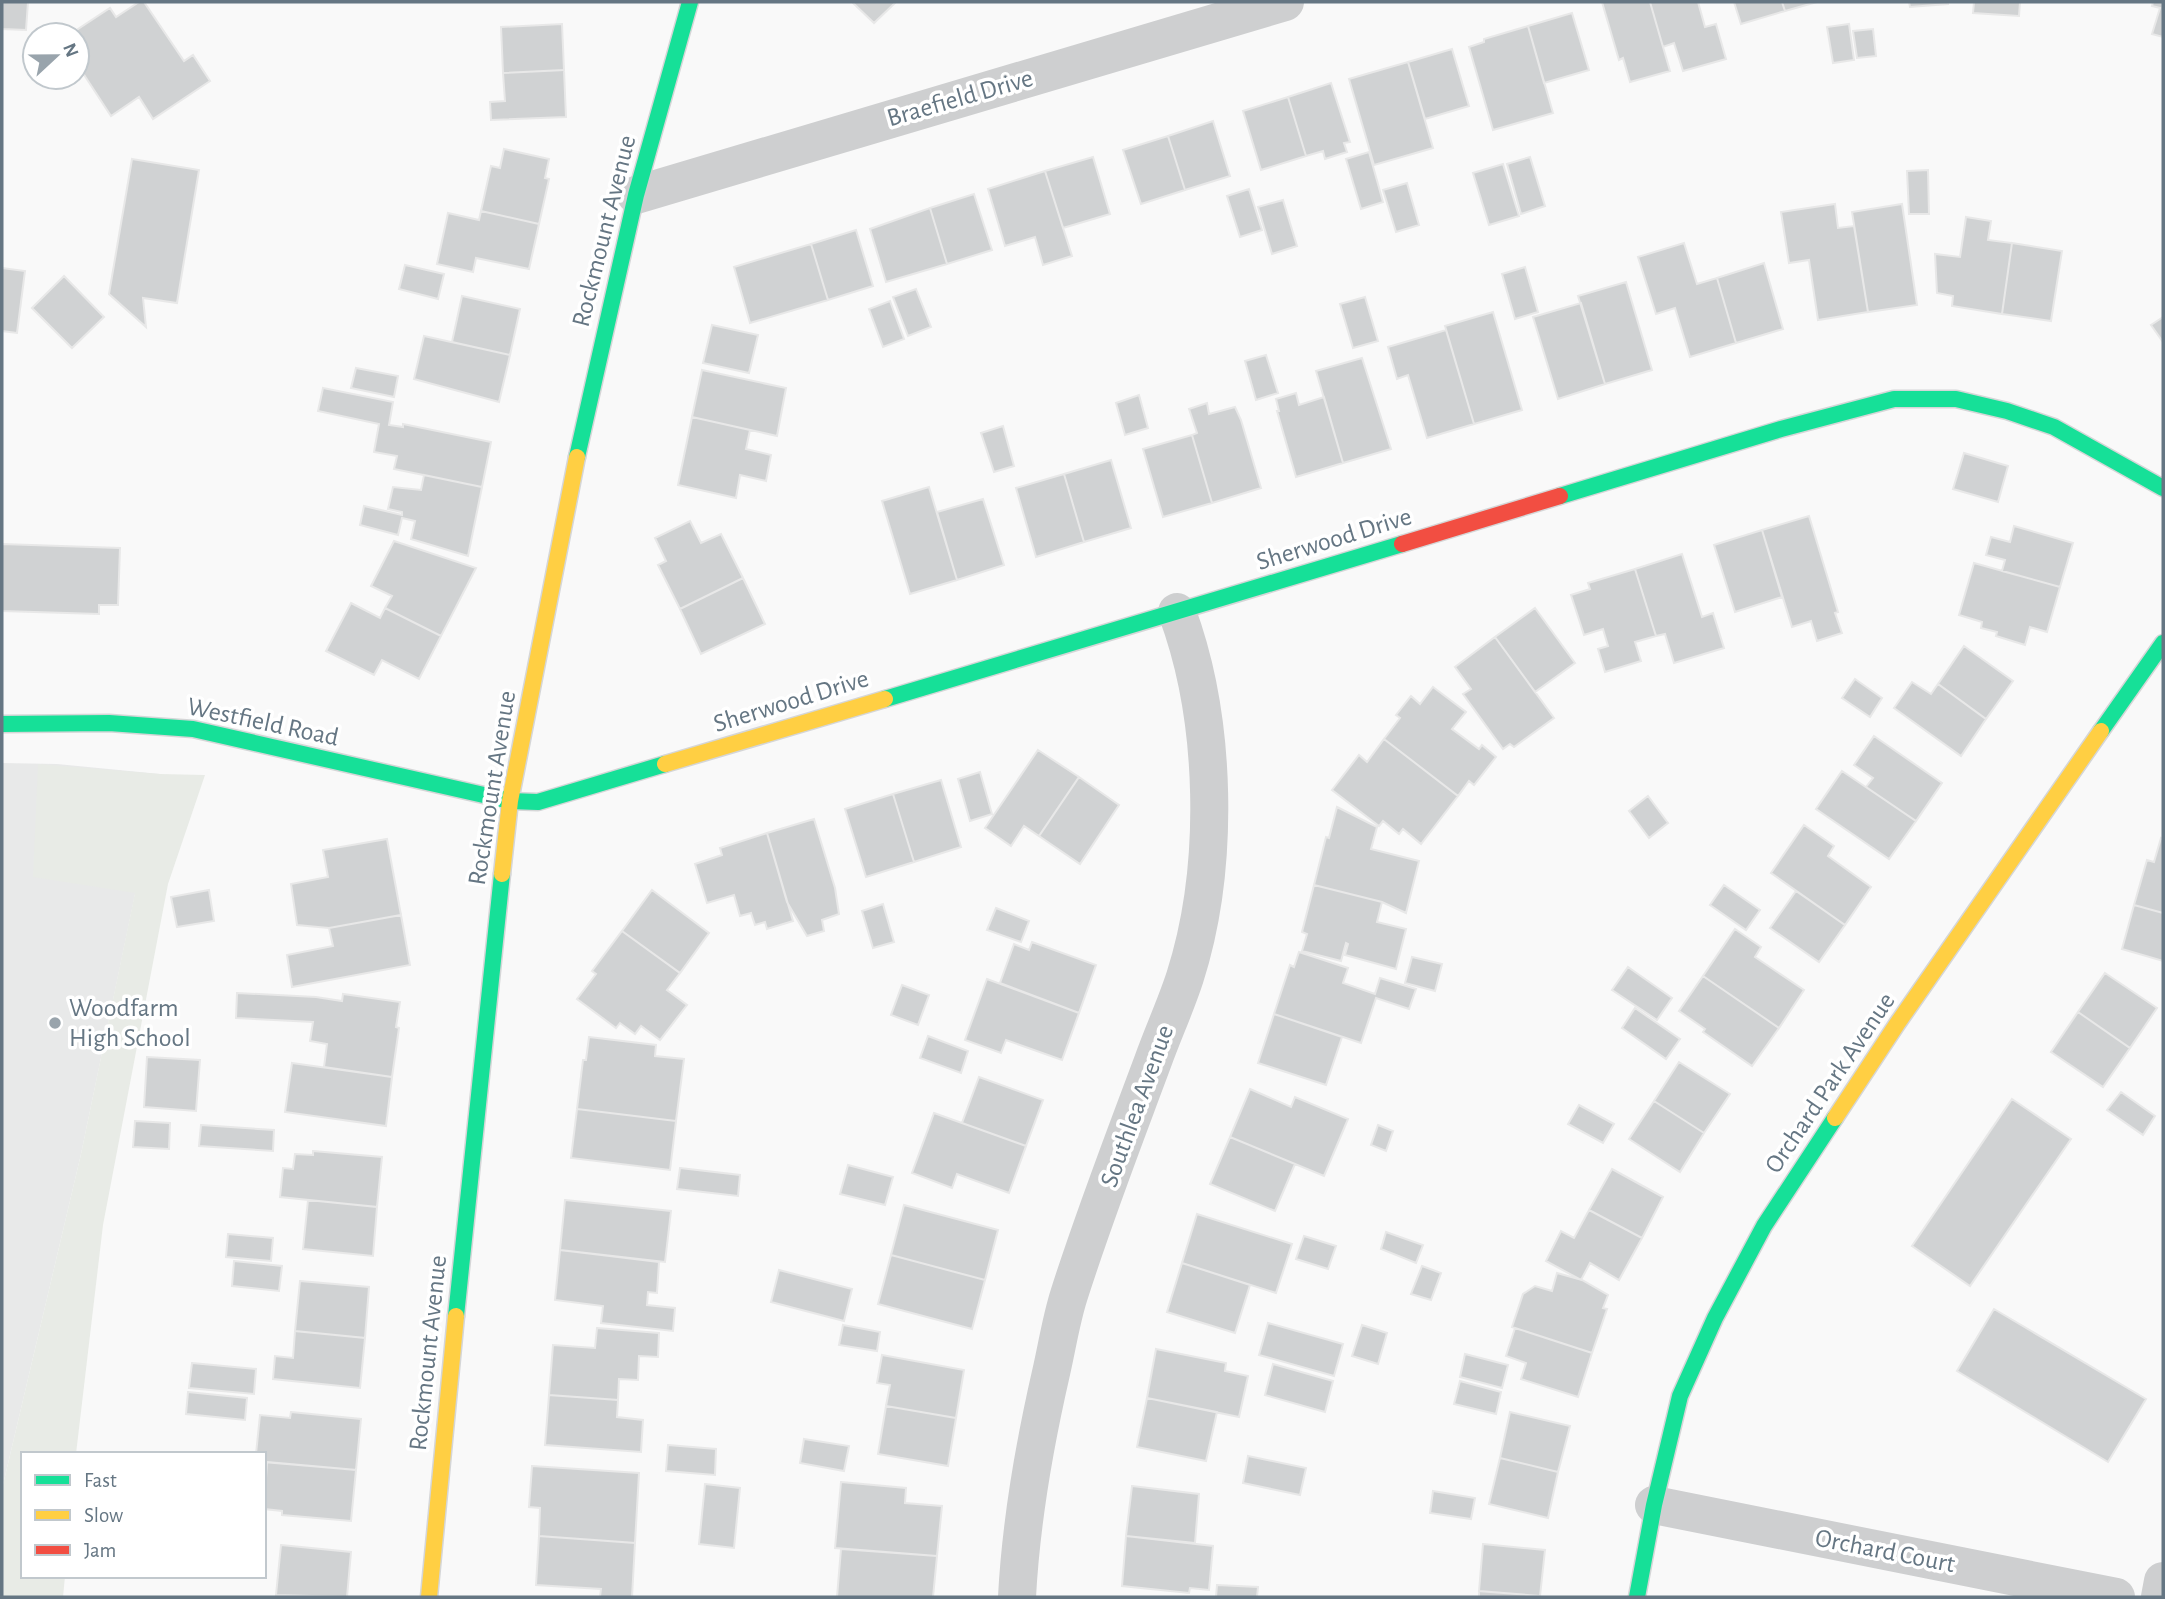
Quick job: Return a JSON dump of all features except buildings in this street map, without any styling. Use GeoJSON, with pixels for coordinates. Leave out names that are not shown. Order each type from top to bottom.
{"type":"FeatureCollection","features":[{"type":"Feature","properties":{"kind":"street","name":"Rockmount Avenue"},"geometry":{"type":"LineString","coordinates":[[429,1597],[483,1042],[510,802],[576,456],[636,195],[690,2]]}},
{"type":"Feature","properties":{"kind":"street","name":"Braefield Drive"},"geometry":{"type":"LineString","coordinates":[[636,195],[1284,2]]}},
{"type":"Feature","properties":{"kind":"street","name":"Sherwood Drive"},"geometry":{"type":"LineString","coordinates":[[510,802],[538,802],[1768,433],[1894,399],[1956,399],[2054,426],[2163,488]]}},
{"type":"Feature","properties":{"kind":"street","name":"Southlea Avenue"},"geometry":{"type":"LineString","coordinates":[[1017,1597],[1020,1550],[1038,1429],[1068,1297],[1109,1178],[1185,976],[1198,924],[1207,851],[1208,775],[1203,707],[1187,639],[1177,612]]}},
{"type":"Feature","properties":{"kind":"street","name":"Orchard Park Avenue"},"geometry":{"type":"LineString","coordinates":[[1637,1597],[1654,1505],[1680,1396],[1715,1318],[1764,1226],[1897,1024],[2163,643]]}},
{"type":"Feature","properties":{"kind":"street","name":"Westfield Road"},"geometry":{"type":"LineString","coordinates":[[2,724],[109,723],[193,729],[510,802]]}},
{"type":"Feature","properties":{"kind":"street","name":"Orchard Court"},"geometry":{"type":"LineString","coordinates":[[1654,1505],[2116,1597]]}},
{"type":"Feature","properties":{"kind":"street"},"geometry":{"type":"LineString","coordinates":[[2160,1597],[2163,1581]]}},
{"type":"Feature","properties":{"kind":"shaded area","name":"Woodfarm High School"},"geometry":{"type":"Polygon","coordinates":[[[2,763],[57,764],[160,774],[81,1154],[2,1489],[2,763]]]}},
{"type":"Feature","properties":{"kind":"shaded area"},"geometry":{"type":"Polygon","coordinates":[[[38,764],[205,775],[168,884],[103,1225],[76,1452],[21,1452],[21,1578],[65,1578],[63,1597],[2,1597],[2,1489],[81,1154],[135,893],[33,877],[38,764]]]}},
{"type":"Feature","properties":{"kind":"traffic: fast"},"geometry":{"type":"LineString","coordinates":[[577,457],[636,195],[690,2]]}},
{"type":"Feature","properties":{"kind":"traffic: fast"},"geometry":{"type":"LineString","coordinates":[[1560,496],[1781,429],[1894,399],[1956,399],[2007,411],[2054,427],[2163,488]]}},
{"type":"Feature","properties":{"kind":"traffic: fast"},"geometry":{"type":"LineString","coordinates":[[885,699],[1402,544]]}},
{"type":"Feature","properties":{"kind":"traffic: fast"},"geometry":{"type":"LineString","coordinates":[[2101,731],[2163,643]]}},
{"type":"Feature","properties":{"kind":"traffic: fast"},"geometry":{"type":"LineString","coordinates":[[2,724],[109,723],[193,729],[510,801],[538,802],[665,764]]}},
{"type":"Feature","properties":{"kind":"traffic: fast"},"geometry":{"type":"LineString","coordinates":[[456,1316],[502,874]]}},
{"type":"Feature","properties":{"kind":"traffic: fast"},"geometry":{"type":"LineString","coordinates":[[1637,1597],[1654,1505],[1680,1396],[1715,1318],[1764,1226],[1835,1118]]}},
{"type":"Feature","properties":{"kind":"traffic: slow"},"geometry":{"type":"LineString","coordinates":[[502,874],[510,801],[577,457]]}},
{"type":"Feature","properties":{"kind":"traffic: slow"},"geometry":{"type":"LineString","coordinates":[[665,764],[885,699]]}},
{"type":"Feature","properties":{"kind":"traffic: slow"},"geometry":{"type":"LineString","coordinates":[[1835,1118],[1897,1024],[2101,731]]}},
{"type":"Feature","properties":{"kind":"traffic: slow"},"geometry":{"type":"LineString","coordinates":[[429,1597],[456,1316]]}},
{"type":"Feature","properties":{"kind":"traffic: jam"},"geometry":{"type":"LineString","coordinates":[[1402,544],[1560,496]]}},
{"type":"Feature","properties":{"kind":"place","name":"Woodfarm High School"},"geometry":{"type":"Point","coordinates":[55,1023]}}]}
